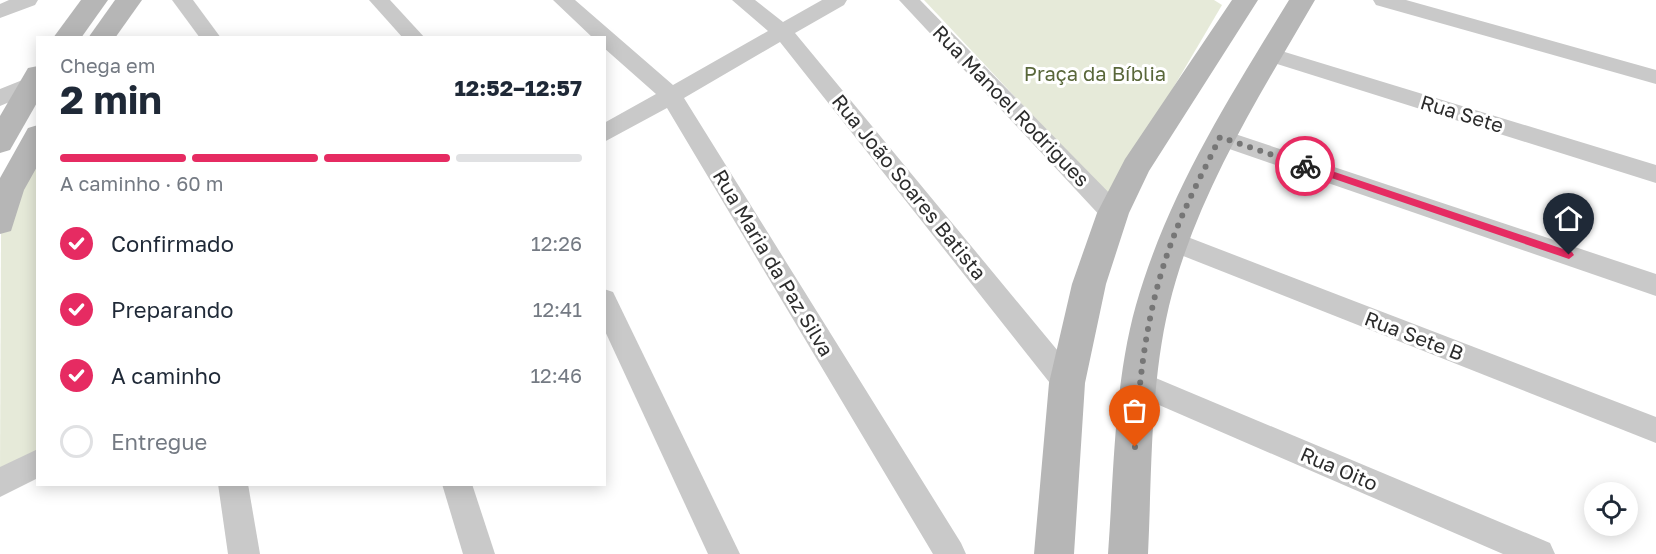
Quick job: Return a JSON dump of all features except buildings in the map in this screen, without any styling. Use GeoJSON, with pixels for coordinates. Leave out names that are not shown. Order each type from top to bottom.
{"type":"FeatureCollection","features":[{"type":"Feature","properties":{"kind":"street"},"geometry":{"type":"LineString","coordinates":[[0,11],[28,0]]}},
{"type":"Feature","properties":{"kind":"street"},"geometry":{"type":"LineString","coordinates":[[68,36],[95,0]]}},
{"type":"Feature","properties":{"kind":"street"},"geometry":{"type":"LineString","coordinates":[[102,36],[129,0]]}},
{"type":"Feature","properties":{"kind":"street"},"geometry":{"type":"LineString","coordinates":[[182,0],[209,36]]}},
{"type":"Feature","properties":{"kind":"street"},"geometry":{"type":"LineString","coordinates":[[379,0],[413,36]]}},
{"type":"Feature","properties":{"kind":"street","name":"Rua Maria da Paz Silva"},"geometry":{"type":"LineString","coordinates":[[563,0],[604,36]]}},
{"type":"Feature","properties":{"kind":"street","name":"Rua João Soares Batista"},"geometry":{"type":"LineString","coordinates":[[742,0],[783,32],[1067,383]]}},
{"type":"Feature","properties":{"kind":"street"},"geometry":{"type":"LineString","coordinates":[[606,133],[837,0]]}},
{"type":"Feature","properties":{"kind":"street","name":"Rua Manoel Rodrigues"},"geometry":{"type":"LineString","coordinates":[[909,0],[1113,213]]}},
{"type":"Feature","properties":{"kind":"street"},"geometry":{"type":"LineString","coordinates":[[1054,554],[1067,383],[1089,284],[1113,213],[1136,167],[1245,0]]}},
{"type":"Feature","properties":{"kind":"street"},"geometry":{"type":"LineString","coordinates":[[1128,554],[1139,383],[1152,308],[1172,241],[1220,137],[1302,0]]}},
{"type":"Feature","properties":{"kind":"street"},"geometry":{"type":"LineString","coordinates":[[1383,0],[1656,77]]}},
{"type":"Feature","properties":{"kind":"street","name":"Rua Maria da Paz Silva"},"geometry":{"type":"LineString","coordinates":[[606,38],[671,95],[950,554]]}},
{"type":"Feature","properties":{"kind":"street","name":"Rua Sete"},"geometry":{"type":"LineString","coordinates":[[1269,54],[1656,174]]}},
{"type":"Feature","properties":{"kind":"street"},"geometry":{"type":"LineString","coordinates":[[0,98],[34,80]]}},
{"type":"Feature","properties":{"kind":"street"},"geometry":{"type":"LineString","coordinates":[[0,142],[34,80]]}},
{"type":"Feature","properties":{"kind":"street"},"geometry":{"type":"LineString","coordinates":[[1220,137],[1656,285]]}},
{"type":"Feature","properties":{"kind":"street"},"geometry":{"type":"LineString","coordinates":[[0,222],[9,190],[36,140]]}},
{"type":"Feature","properties":{"kind":"street","name":"Rua Sete B"},"geometry":{"type":"LineString","coordinates":[[1172,241],[1656,429]]}},
{"type":"Feature","properties":{"kind":"street"},"geometry":{"type":"LineString","coordinates":[[606,304],[724,554]]}},
{"type":"Feature","properties":{"kind":"street","name":"Rua Oito"},"geometry":{"type":"LineString","coordinates":[[1139,383],[1539,554]]}},
{"type":"Feature","properties":{"kind":"street"},"geometry":{"type":"LineString","coordinates":[[0,483],[36,463]]}},
{"type":"Feature","properties":{"kind":"street"},"geometry":{"type":"LineString","coordinates":[[234,486],[244,554]]}},
{"type":"Feature","properties":{"kind":"street"},"geometry":{"type":"LineString","coordinates":[[458,486],[479,554]]}},
{"type":"Feature","properties":{"kind":"green space","name":"Praça da Bíblia"},"geometry":{"type":"Polygon","coordinates":[[[924,0],[1214,0],[1222,5],[1109,197],[924,0]]]}},
{"type":"Feature","properties":{"kind":"green space"},"geometry":{"type":"Polygon","coordinates":[[[36,153],[36,455],[0,474],[1,230],[36,153]]]}},
{"type":"Feature","properties":{"kind":"way so far"},"geometry":{"type":"LineString","coordinates":[[1135,447],[1139,383],[1152,308],[1172,241],[1220,137],[1305,166]]}},
{"type":"Feature","properties":{"kind":"route"},"geometry":{"type":"LineString","coordinates":[[1305,166],[1569,255]]}}]}
